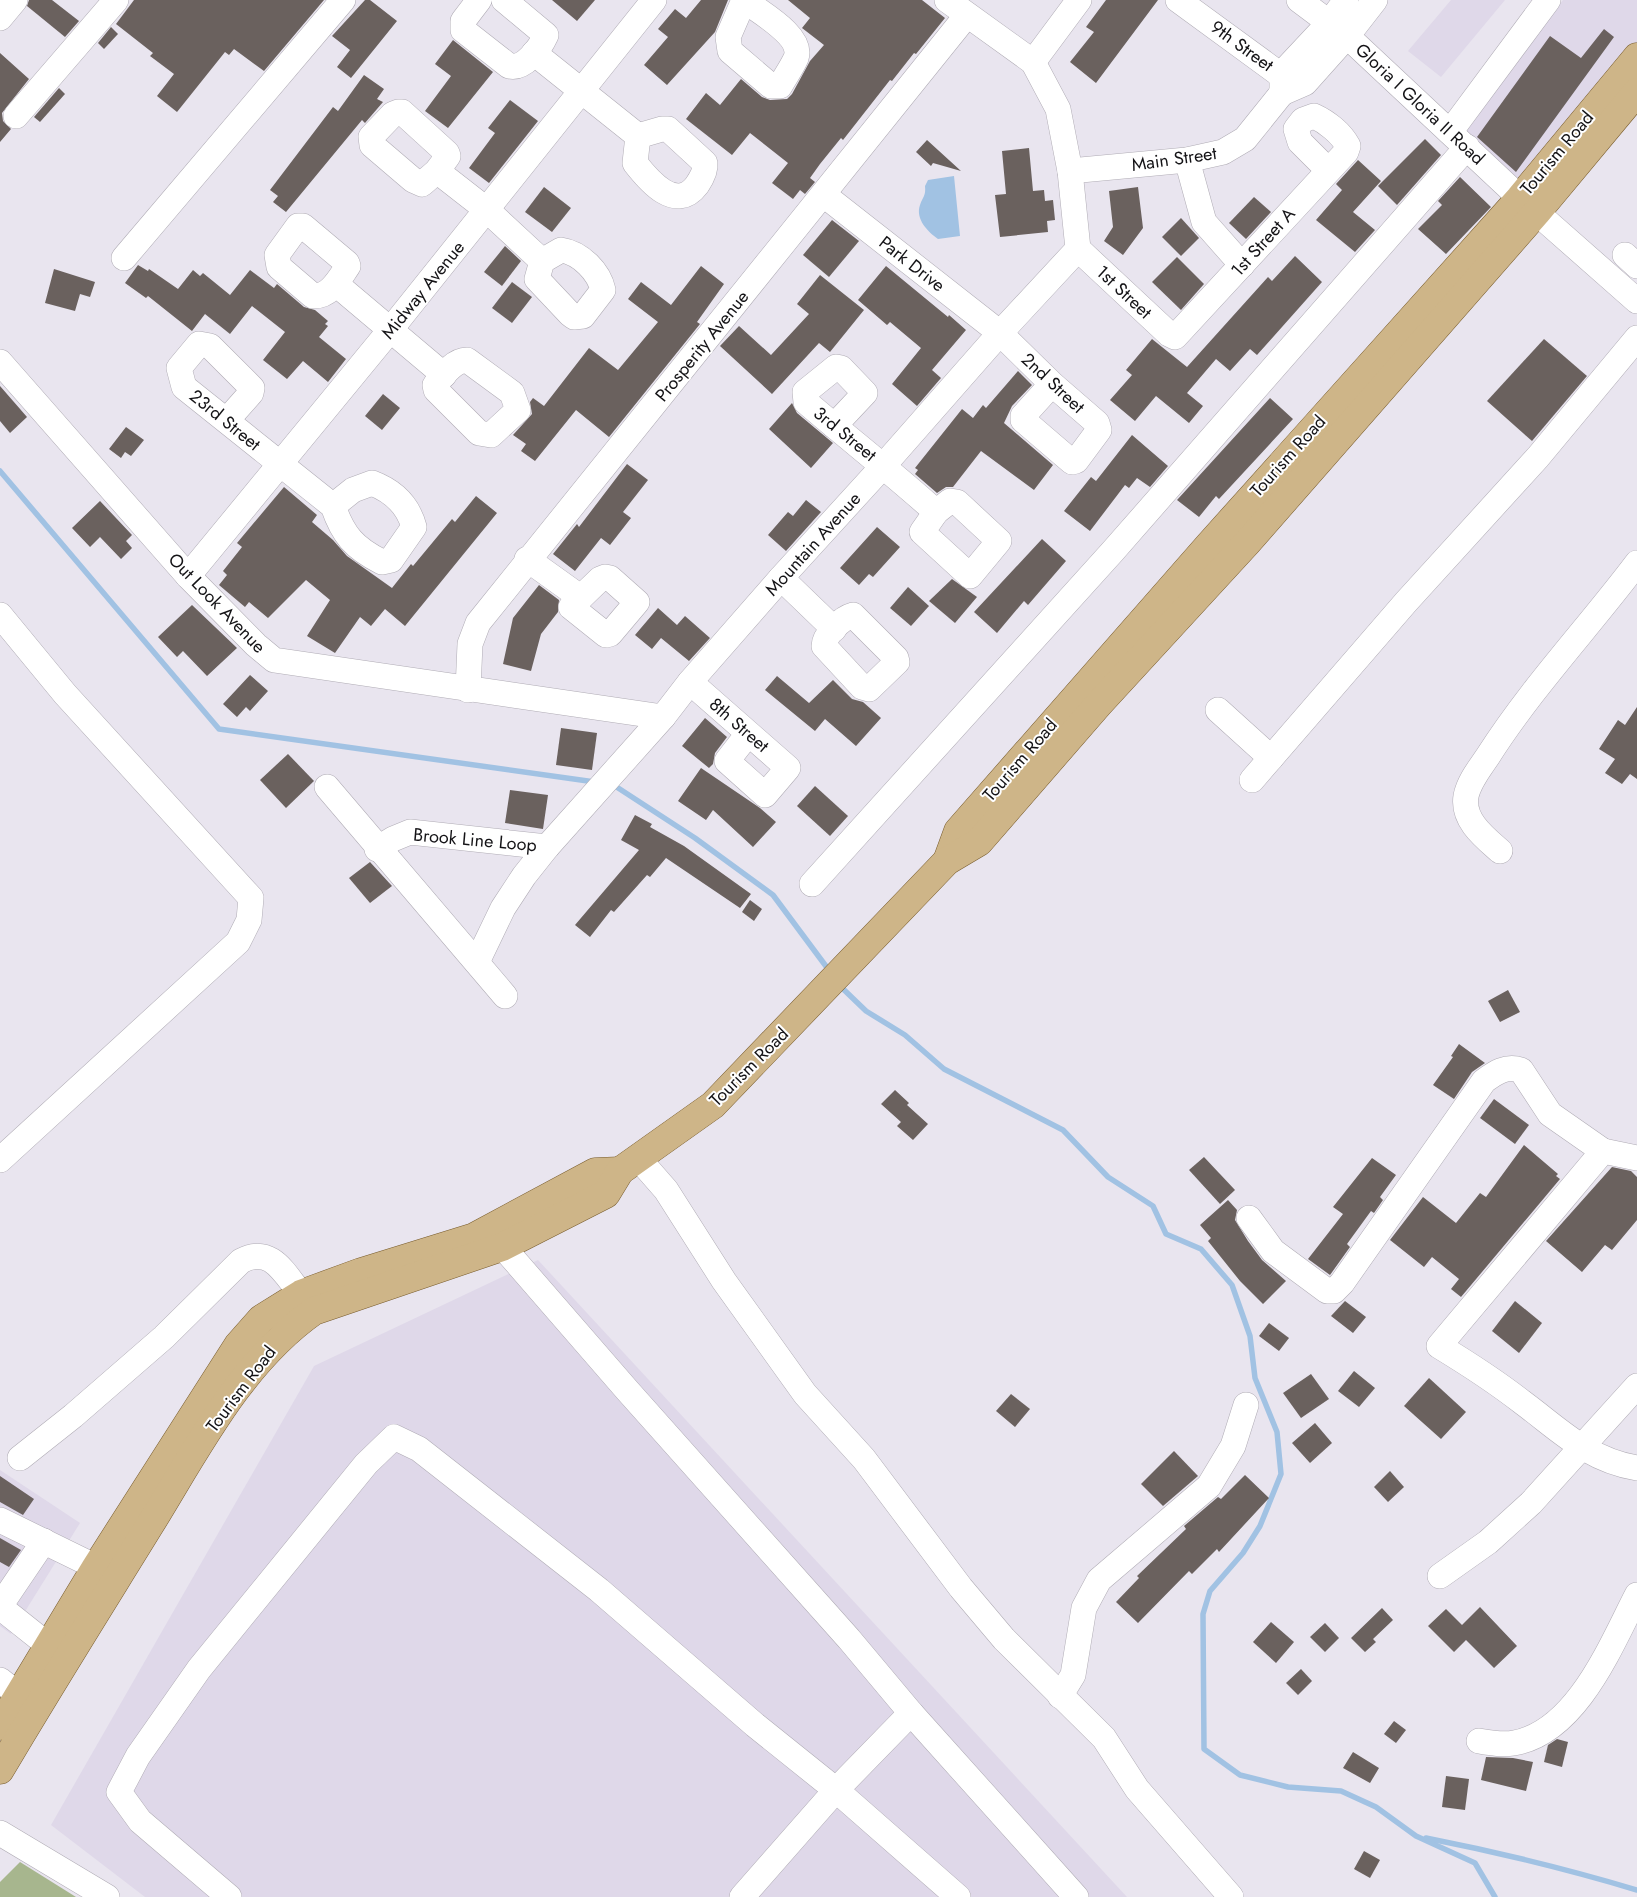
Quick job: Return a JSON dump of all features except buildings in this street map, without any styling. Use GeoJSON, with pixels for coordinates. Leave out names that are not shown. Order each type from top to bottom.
{"type":"FeatureCollection","features":[{"type":"Feature","properties":{"kind":"main road","name":"Tourism Road"},"geometry":{"type":"LineString","coordinates":[[1529,205],[1637,57]]}},
{"type":"Feature","properties":{"kind":"main road","name":"Tourism Road"},"geometry":{"type":"LineString","coordinates":[[0,1770],[18,1695],[222,1409],[267,1351],[288,1329],[314,1311],[495,1239],[595,1172],[629,1165],[713,1105],[946,860],[958,831],[1079,691],[1529,205],[1637,92]]}},
{"type":"Feature","properties":{"kind":"main road","name":"Tourism Road"},"geometry":{"type":"LineString","coordinates":[[0,1726],[96,1567],[238,1345],[261,1319],[301,1294],[495,1239]]}},
{"type":"Feature","properties":{"kind":"street"},"geometry":{"type":"LineString","coordinates":[[0,18],[15,0]]}},
{"type":"Feature","properties":{"kind":"street"},"geometry":{"type":"LineString","coordinates":[[16,116],[116,0]]}},
{"type":"Feature","properties":{"kind":"street"},"geometry":{"type":"LineString","coordinates":[[124,258],[343,0]]}},
{"type":"Feature","properties":{"kind":"street"},"geometry":{"type":"LineString","coordinates":[[479,0],[463,21],[463,30],[509,66],[515,68],[534,53],[544,38],[544,33],[504,0]]}},
{"type":"Feature","properties":{"kind":"street","name":"Midway Avenue"},"geometry":{"type":"LineString","coordinates":[[188,576],[281,465],[487,210],[581,88],[654,0]]}},
{"type":"Feature","properties":{"kind":"street"},"geometry":{"type":"LineString","coordinates":[[744,0],[791,36],[797,46],[796,57],[780,86],[770,86],[730,51],[728,37],[744,0]]}},
{"type":"Feature","properties":{"kind":"street"},"geometry":{"type":"LineString","coordinates":[[947,0],[1033,62],[1058,109],[1070,171],[1078,249]]}},
{"type":"Feature","properties":{"kind":"street"},"geometry":{"type":"LineString","coordinates":[[1033,62],[1079,0]]}},
{"type":"Feature","properties":{"kind":"street","name":"9th Street"},"geometry":{"type":"LineString","coordinates":[[1178,0],[1282,84]]}},
{"type":"Feature","properties":{"kind":"street","name":"Gloria I Gloria II Road"},"geometry":{"type":"LineString","coordinates":[[1300,0],[1338,30],[1637,302]]}},
{"type":"Feature","properties":{"kind":"street"},"geometry":{"type":"LineString","coordinates":[[1338,30],[1346,0]]}},
{"type":"Feature","properties":{"kind":"street"},"geometry":{"type":"LineString","coordinates":[[1338,30],[1375,0]]}},
{"type":"Feature","properties":{"kind":"street"},"geometry":{"type":"LineString","coordinates":[[812,884],[1120,544],[1458,139],[1548,0]]}},
{"type":"Feature","properties":{"kind":"street","name":"Prosperity Avenue"},"geometry":{"type":"LineString","coordinates":[[468,690],[470,644],[478,623],[527,559],[824,195],[967,15]]}},
{"type":"Feature","properties":{"kind":"street","name":"Main Street"},"geometry":{"type":"LineString","coordinates":[[1070,171],[1187,160],[1223,152],[1244,139],[1282,84],[1338,30]]}},
{"type":"Feature","properties":{"kind":"street"},"geometry":{"type":"LineString","coordinates":[[534,53],[581,88],[638,136]]}},
{"type":"Feature","properties":{"kind":"street","name":"1st Street A"},"geometry":{"type":"LineString","coordinates":[[1169,334],[1174,337],[1181,332],[1346,152],[1348,146],[1345,140],[1324,120],[1314,116],[1303,120],[1296,129],[1300,142],[1328,170]]}},
{"type":"Feature","properties":{"kind":"street"},"geometry":{"type":"LineString","coordinates":[[1187,160],[1200,215],[1242,265]]}},
{"type":"Feature","properties":{"kind":"street"},"geometry":{"type":"LineString","coordinates":[[437,170],[487,210],[542,261]]}},
{"type":"Feature","properties":{"kind":"street","name":"Park Drive"},"geometry":{"type":"LineString","coordinates":[[824,195],[1000,333]]}},
{"type":"Feature","properties":{"kind":"street","name":"Mountain Avenue"},"geometry":{"type":"LineString","coordinates":[[477,962],[503,908],[524,876],[547,847],[663,717],[690,682],[781,578],[1000,333],[1078,249]]}},
{"type":"Feature","properties":{"kind":"street","name":"1st Street"},"geometry":{"type":"LineString","coordinates":[[1078,249],[1169,334]]}},
{"type":"Feature","properties":{"kind":"street"},"geometry":{"type":"LineString","coordinates":[[336,284],[444,375]]}},
{"type":"Feature","properties":{"kind":"street","name":"2nd Street"},"geometry":{"type":"LineString","coordinates":[[1000,333],[1052,384],[1097,423],[1099,430],[1096,436],[1076,461],[1072,462],[1024,423],[1023,416],[1052,384]]}},
{"type":"Feature","properties":{"kind":"street"},"geometry":{"type":"LineString","coordinates":[[1252,780],[1406,602],[1538,457],[1637,338]]}},
{"type":"Feature","properties":{"kind":"street","name":"23rd Street"},"geometry":{"type":"LineString","coordinates":[[227,420],[251,393],[249,384],[210,346],[199,344],[179,368],[184,387],[333,506]]}},
{"type":"Feature","properties":{"kind":"street","name":"Out Look Avenue"},"geometry":{"type":"LineString","coordinates":[[0,362],[188,576],[256,645],[274,660],[468,690],[663,717]]}},
{"type":"Feature","properties":{"kind":"street","name":"3rd Street"},"geometry":{"type":"LineString","coordinates":[[834,426],[865,396],[864,391],[841,368],[836,366],[830,369],[805,392],[806,402],[834,426],[884,465],[936,512]]}},
{"type":"Feature","properties":{"kind":"street"},"geometry":{"type":"LineString","coordinates":[[372,483],[388,489],[410,513],[414,527],[391,560],[382,562],[346,537],[333,506],[352,490],[372,483]]}},
{"type":"Feature","properties":{"kind":"street"},"geometry":{"type":"LineString","coordinates":[[527,559],[580,597]]}},
{"type":"Feature","properties":{"kind":"street"},"geometry":{"type":"LineString","coordinates":[[1500,851],[1472,822],[1467,810],[1466,796],[1472,780],[1505,729],[1637,563]]}},
{"type":"Feature","properties":{"kind":"street"},"geometry":{"type":"LineString","coordinates":[[781,578],[834,629]]}},
{"type":"Feature","properties":{"kind":"street"},"geometry":{"type":"LineString","coordinates":[[0,616],[65,694],[251,898],[249,920],[238,942],[0,1160]]}},
{"type":"Feature","properties":{"kind":"street","name":"8th Street"},"geometry":{"type":"LineString","coordinates":[[690,682],[788,768],[766,794],[762,795],[727,762],[748,734]]}},
{"type":"Feature","properties":{"kind":"street"},"geometry":{"type":"LineString","coordinates":[[1218,710],[1271,758]]}},
{"type":"Feature","properties":{"kind":"street"},"geometry":{"type":"LineString","coordinates":[[327,787],[377,849],[505,996]]}},
{"type":"Feature","properties":{"kind":"street","name":"Brook Line Loop"},"geometry":{"type":"LineString","coordinates":[[377,849],[393,839],[410,832],[547,847]]}},
{"type":"Feature","properties":{"kind":"street"},"geometry":{"type":"LineString","coordinates":[[1249,1218],[1273,1251],[1327,1291],[1334,1291],[1342,1283],[1484,1081],[1495,1073],[1513,1067],[1521,1070],[1526,1076],[1550,1114],[1602,1151],[1637,1158]]}},
{"type":"Feature","properties":{"kind":"street"},"geometry":{"type":"LineString","coordinates":[[1602,1151],[1439,1346],[1493,1380],[1580,1448],[1600,1458],[1637,1468]]}},
{"type":"Feature","properties":{"kind":"street"},"geometry":{"type":"LineString","coordinates":[[629,1165],[666,1190],[724,1281],[805,1394],[864,1458],[961,1588],[1004,1639],[1104,1738],[1137,1789],[1231,1897]]}},
{"type":"Feature","properties":{"kind":"street"},"geometry":{"type":"LineString","coordinates":[[495,1239],[849,1639],[911,1713],[1076,1897]]}},
{"type":"Feature","properties":{"kind":"street"},"geometry":{"type":"LineString","coordinates":[[20,1458],[74,1416],[164,1337],[241,1261],[251,1256],[262,1254],[274,1261],[301,1294]]}},
{"type":"Feature","properties":{"kind":"street"},"geometry":{"type":"LineString","coordinates":[[1440,1576],[1488,1542],[1531,1503],[1637,1386]]}},
{"type":"Feature","properties":{"kind":"street"},"geometry":{"type":"LineString","coordinates":[[1060,1696],[1073,1676],[1084,1608],[1092,1590],[1099,1580],[1209,1486],[1233,1446],[1246,1405]]}},
{"type":"Feature","properties":{"kind":"street"},"geometry":{"type":"LineString","coordinates":[[229,1897],[140,1821],[119,1792],[138,1756],[199,1669],[366,1464],[394,1437],[419,1449],[599,1590],[755,1725],[836,1790],[958,1897]]}},
{"type":"Feature","properties":{"kind":"street"},"geometry":{"type":"LineString","coordinates":[[0,1520],[96,1567]]}},
{"type":"Feature","properties":{"kind":"street"},"geometry":{"type":"LineString","coordinates":[[44,1541],[0,1607],[49,1646]]}},
{"type":"Feature","properties":{"kind":"street"},"geometry":{"type":"LineString","coordinates":[[1479,1740],[1498,1744],[1514,1743],[1527,1739],[1555,1722],[1571,1708],[1587,1688],[1604,1659],[1637,1595]]}},
{"type":"Feature","properties":{"kind":"street"},"geometry":{"type":"LineString","coordinates":[[742,1897],[836,1790],[911,1713]]}},
{"type":"Feature","properties":{"kind":"street"},"geometry":{"type":"LineString","coordinates":[[0,1833],[107,1897]]}},
{"type":"Feature","properties":{"kind":"shaded area"},"geometry":{"type":"Polygon","coordinates":[[[1451,0],[1505,0],[1441,77],[1408,51],[1451,0]]]}},
{"type":"Feature","properties":{"kind":"shaded area"},"geometry":{"type":"Polygon","coordinates":[[[1563,0],[1637,0],[1637,75],[1532,204],[1454,140],[1563,0]]]}},
{"type":"Feature","properties":{"kind":"shaded area"},"geometry":{"type":"Polygon","coordinates":[[[538,1260],[1127,1897],[145,1897],[51,1825],[314,1366],[538,1260]]]}},
{"type":"Feature","properties":{"kind":"shaded area"},"geometry":{"type":"Polygon","coordinates":[[[0,1470],[80,1523],[11,1634],[0,1626],[0,1470]]]}},
{"type":"Feature","properties":{"kind":"green space"},"geometry":{"type":"Polygon","coordinates":[[[20,1862],[76,1897],[0,1897],[0,1882],[20,1862]]]}},
{"type":"Feature","properties":{"kind":"water"},"geometry":{"type":"Polygon","coordinates":[[[954,176],[960,236],[938,239],[923,225],[919,215],[920,205],[928,180],[954,176]]]}},
{"type":"Feature","properties":{"kind":"waterway"},"geometry":{"type":"LineString","coordinates":[[0,471],[219,729],[595,782]]}},
{"type":"Feature","properties":{"kind":"waterway"},"geometry":{"type":"LineString","coordinates":[[612,784],[695,838],[773,895],[831,973]]}},
{"type":"Feature","properties":{"kind":"waterway"},"geometry":{"type":"LineString","coordinates":[[839,985],[866,1011],[905,1035],[944,1069],[1063,1130],[1108,1177],[1153,1206],[1166,1234],[1201,1249],[1232,1285],[1250,1336],[1255,1378],[1277,1432],[1281,1474],[1260,1526],[1243,1553],[1210,1591],[1203,1614],[1204,1749],[1240,1775],[1288,1787],[1341,1791],[1376,1807],[1416,1836],[1475,1863],[1495,1897]]}},
{"type":"Feature","properties":{"kind":"waterway"},"geometry":{"type":"LineString","coordinates":[[1426,1838],[1532,1861],[1637,1890]]}}]}
